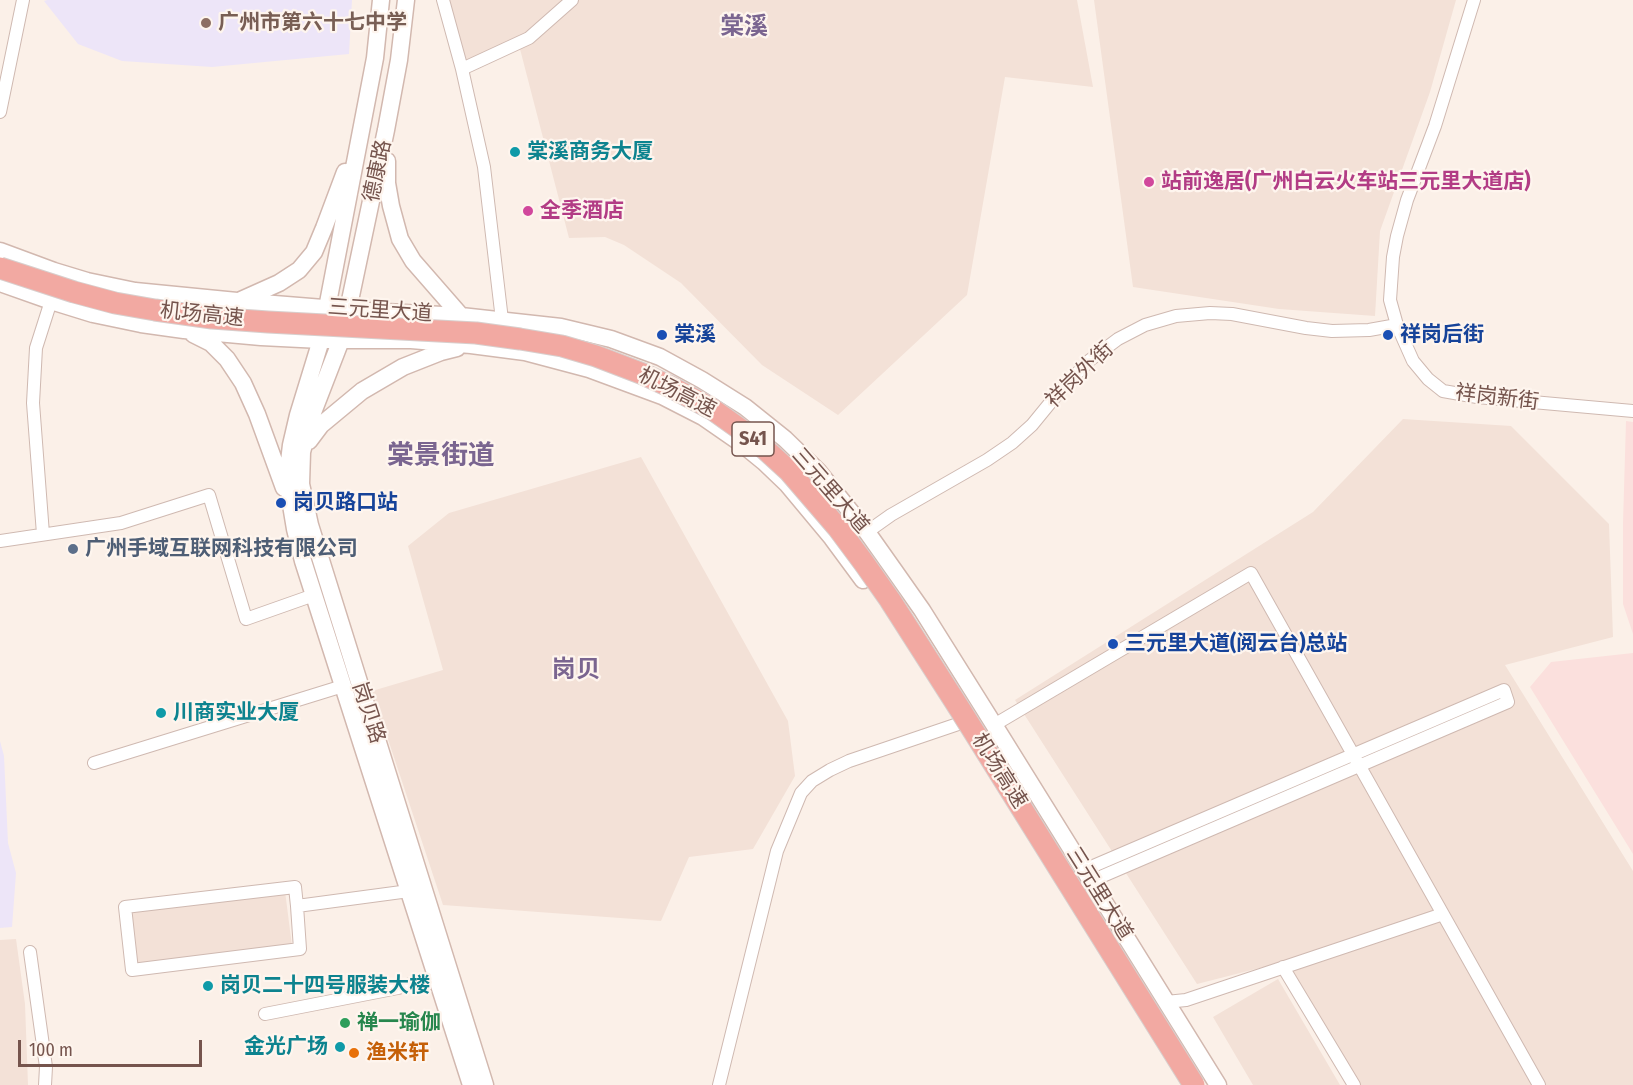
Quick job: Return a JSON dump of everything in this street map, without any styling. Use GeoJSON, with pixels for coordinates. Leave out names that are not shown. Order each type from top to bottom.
{"type":"FeatureCollection","features":[{"type":"Feature","properties":{"kind":"highway","name":"机场高速"},"geometry":{"type":"LineString","coordinates":[[0,268],[115,303],[212,318],[476,333],[562,346],[643,374],[719,414],[754,440],[789,471],[838,528],[864,563],[961,711],[1194,1085]]}},
{"type":"Feature","properties":{"kind":"main road","name":"德康路"},"geometry":{"type":"LineString","coordinates":[[321,340],[375,58],[381,0]]}},
{"type":"Feature","properties":{"kind":"main road","name":"德康路"},"geometry":{"type":"LineString","coordinates":[[341,340],[386,130],[399,60],[405,0]]}},
{"type":"Feature","properties":{"kind":"main road"},"geometry":{"type":"LineString","coordinates":[[237,302],[299,270],[314,252],[362,127]]}},
{"type":"Feature","properties":{"kind":"main road"},"geometry":{"type":"LineString","coordinates":[[386,130],[387,183],[400,239],[413,261],[461,316]]}},
{"type":"Feature","properties":{"kind":"main road","name":"三元里大道"},"geometry":{"type":"LineString","coordinates":[[0,251],[54,271],[135,291],[237,302],[461,316],[561,327],[611,339],[660,357],[745,407],[802,455],[823,477],[867,532],[922,610],[1218,1085]]}},
{"type":"Feature","properties":{"kind":"main road","name":"三元里大道"},"geometry":{"type":"LineString","coordinates":[[0,283],[51,301],[115,319],[184,330],[321,340],[411,340],[525,352],[590,369],[629,383],[662,396],[718,427],[764,462],[787,484],[832,538],[890,618],[1183,1085]]}},
{"type":"Feature","properties":{"kind":"main road"},"geometry":{"type":"LineString","coordinates":[[302,452],[321,425],[362,391],[404,367],[441,352],[479,346],[480,328],[483,323],[495,319]]}},
{"type":"Feature","properties":{"kind":"main road"},"geometry":{"type":"LineString","coordinates":[[184,330],[211,344],[227,359],[243,383],[257,414],[291,508]]}},
{"type":"Feature","properties":{"kind":"main road","name":"岗贝路"},"geometry":{"type":"LineString","coordinates":[[321,340],[300,405],[291,445],[288,470],[291,508],[303,561],[409,891],[485,1085]]}},
{"type":"Feature","properties":{"kind":"main road","name":"岗贝路"},"geometry":{"type":"LineString","coordinates":[[341,340],[312,415],[302,452],[301,484],[309,525],[443,974],[471,1085]]}},
{"type":"Feature","properties":{"kind":"main road"},"geometry":{"type":"LineString","coordinates":[[1050,870],[1075,855]]}},
{"type":"Feature","properties":{"kind":"street"},"geometry":{"type":"LineString","coordinates":[[0,112],[23,0]]}},
{"type":"Feature","properties":{"kind":"street"},"geometry":{"type":"LineString","coordinates":[[443,0],[462,69],[484,167],[495,319]]}},
{"type":"Feature","properties":{"kind":"street"},"geometry":{"type":"LineString","coordinates":[[462,69],[530,38],[572,0]]}},
{"type":"Feature","properties":{"kind":"street","name":"祥岗新街"},"geometry":{"type":"LineString","coordinates":[[1474,0],[1397,236],[1390,300],[1397,326],[1413,361],[1428,379],[1443,391],[1477,397],[1633,411]]}},
{"type":"Feature","properties":{"kind":"street"},"geometry":{"type":"LineString","coordinates":[[43,534],[33,403],[36,348],[51,301]]}},
{"type":"Feature","properties":{"kind":"street","name":"祥岗外街"},"geometry":{"type":"LineString","coordinates":[[867,532],[891,515],[1012,443],[1032,425],[1059,392],[1090,360],[1118,339],[1145,325],[1176,316],[1210,313],[1232,314],[1332,331],[1369,330],[1397,326]]}},
{"type":"Feature","properties":{"kind":"street"},"geometry":{"type":"LineString","coordinates":[[0,541],[121,523],[209,495],[246,619],[314,595]]}},
{"type":"Feature","properties":{"kind":"street"},"geometry":{"type":"LineString","coordinates":[[994,724],[1251,573],[1539,1085]]}},
{"type":"Feature","properties":{"kind":"street"},"geometry":{"type":"LineString","coordinates":[[94,763],[343,686]]}},
{"type":"Feature","properties":{"kind":"street"},"geometry":{"type":"LineString","coordinates":[[1088,876],[1356,760],[1503,690],[1508,702],[1356,760]]}},
{"type":"Feature","properties":{"kind":"street"},"geometry":{"type":"LineString","coordinates":[[719,1085],[777,851],[801,794],[812,781],[849,761],[958,724]]}},
{"type":"Feature","properties":{"kind":"street"},"geometry":{"type":"LineString","coordinates":[[295,886],[297,906],[300,949],[132,970],[125,907],[295,886]]}},
{"type":"Feature","properties":{"kind":"street"},"geometry":{"type":"LineString","coordinates":[[297,906],[409,891]]}},
{"type":"Feature","properties":{"kind":"street"},"geometry":{"type":"LineString","coordinates":[[1166,1002],[1186,1000],[1443,914]]}},
{"type":"Feature","properties":{"kind":"street"},"geometry":{"type":"LineString","coordinates":[[30,952],[46,1067],[45,1085]]}},
{"type":"Feature","properties":{"kind":"street"},"geometry":{"type":"LineString","coordinates":[[1283,967],[1354,1085]]}},
{"type":"Feature","properties":{"kind":"street"},"geometry":{"type":"LineString","coordinates":[[265,1014],[398,988],[443,974]]}},
{"type":"Feature","properties":{"kind":"shaded area","name":"广州市第六十七中学"},"geometry":{"type":"Polygon","coordinates":[[[352,0],[349,54],[212,67],[122,61],[78,44],[44,1],[352,0]]]}},
{"type":"Feature","properties":{"kind":"shaded area"},"geometry":{"type":"Polygon","coordinates":[[[447,0],[1077,0],[1093,87],[1005,77],[967,295],[838,415],[762,365],[681,283],[624,245],[605,237],[569,238],[520,49],[463,60],[447,0]]]}},
{"type":"Feature","properties":{"kind":"shaded area"},"geometry":{"type":"Polygon","coordinates":[[[1094,0],[1456,0],[1430,92],[1380,231],[1375,316],[1279,309],[1133,287],[1094,0]]]}},
{"type":"Feature","properties":{"kind":"shaded area"},"geometry":{"type":"Polygon","coordinates":[[[1403,419],[1511,426],[1609,524],[1613,637],[1505,665],[1633,871],[1633,1085],[1361,1085],[1287,961],[1197,984],[1015,700],[1313,512],[1403,419]]]}},
{"type":"Feature","properties":{"kind":"shaded area"},"geometry":{"type":"Polygon","coordinates":[[[1626,421],[1633,422],[1633,634],[1623,604],[1626,421]]]}},
{"type":"Feature","properties":{"kind":"shaded area"},"geometry":{"type":"Polygon","coordinates":[[[641,457],[788,721],[795,776],[753,849],[689,857],[661,921],[443,905],[372,691],[443,670],[408,546],[449,513],[641,457]]]}},
{"type":"Feature","properties":{"kind":"shaded area"},"geometry":{"type":"Polygon","coordinates":[[[1633,653],[1633,854],[1530,687],[1551,662],[1633,653]]]}},
{"type":"Feature","properties":{"kind":"shaded area"},"geometry":{"type":"Polygon","coordinates":[[[0,741],[4,756],[8,843],[16,873],[12,927],[0,928],[0,741]]]}},
{"type":"Feature","properties":{"kind":"shaded area"},"geometry":{"type":"Polygon","coordinates":[[[285,891],[292,946],[138,967],[131,912],[285,891]]]}},
{"type":"Feature","properties":{"kind":"shaded area"},"geometry":{"type":"Polygon","coordinates":[[[16,939],[25,1004],[28,1085],[0,1085],[0,940],[16,939]]]}},
{"type":"Feature","properties":{"kind":"shaded area"},"geometry":{"type":"Polygon","coordinates":[[[1278,979],[1340,1085],[1253,1085],[1213,1017],[1278,979]]]}},
{"type":"Feature","properties":{"kind":"place","name":"广州市第六十七中学"},"geometry":{"type":"Point","coordinates":[206,23]}},
{"type":"Feature","properties":{"kind":"place","name":"棠溪商务大厦"},"geometry":{"type":"Point","coordinates":[515,152]}},
{"type":"Feature","properties":{"kind":"place","name":"站前逸居(广州白云火车站三元里大道店)"},"geometry":{"type":"Point","coordinates":[1149,182]}},
{"type":"Feature","properties":{"kind":"place","name":"全季酒店"},"geometry":{"type":"Point","coordinates":[528,211]}},
{"type":"Feature","properties":{"kind":"place","name":"棠溪"},"geometry":{"type":"Point","coordinates":[662,335]}},
{"type":"Feature","properties":{"kind":"place","name":"祥岗后街"},"geometry":{"type":"Point","coordinates":[1388,335]}},
{"type":"Feature","properties":{"kind":"place","name":"岗贝路口站"},"geometry":{"type":"Point","coordinates":[281,503]}},
{"type":"Feature","properties":{"kind":"place","name":"广州手域互联网科技有限公司"},"geometry":{"type":"Point","coordinates":[73,549]}},
{"type":"Feature","properties":{"kind":"place","name":"三元里大道(阅云台)总站"},"geometry":{"type":"Point","coordinates":[1113,644]}},
{"type":"Feature","properties":{"kind":"place","name":"川商实业大厦"},"geometry":{"type":"Point","coordinates":[161,713]}},
{"type":"Feature","properties":{"kind":"place","name":"岗贝二十四号服装大楼"},"geometry":{"type":"Point","coordinates":[208,986]}},
{"type":"Feature","properties":{"kind":"place","name":"禅一瑜伽"},"geometry":{"type":"Point","coordinates":[345,1023]}},
{"type":"Feature","properties":{"kind":"place","name":"金光广场"},"geometry":{"type":"Point","coordinates":[340,1047]}},
{"type":"Feature","properties":{"kind":"place","name":"渔米轩"},"geometry":{"type":"Point","coordinates":[354,1053]}},
{"type":"Feature","properties":{"kind":"district","name":"棠溪"},"geometry":{"type":"Point","coordinates":[744,27]}},
{"type":"Feature","properties":{"kind":"district","name":"棠景街道"},"geometry":{"type":"Point","coordinates":[441,456]}},
{"type":"Feature","properties":{"kind":"district","name":"岗贝"},"geometry":{"type":"Point","coordinates":[576,670]}}]}
